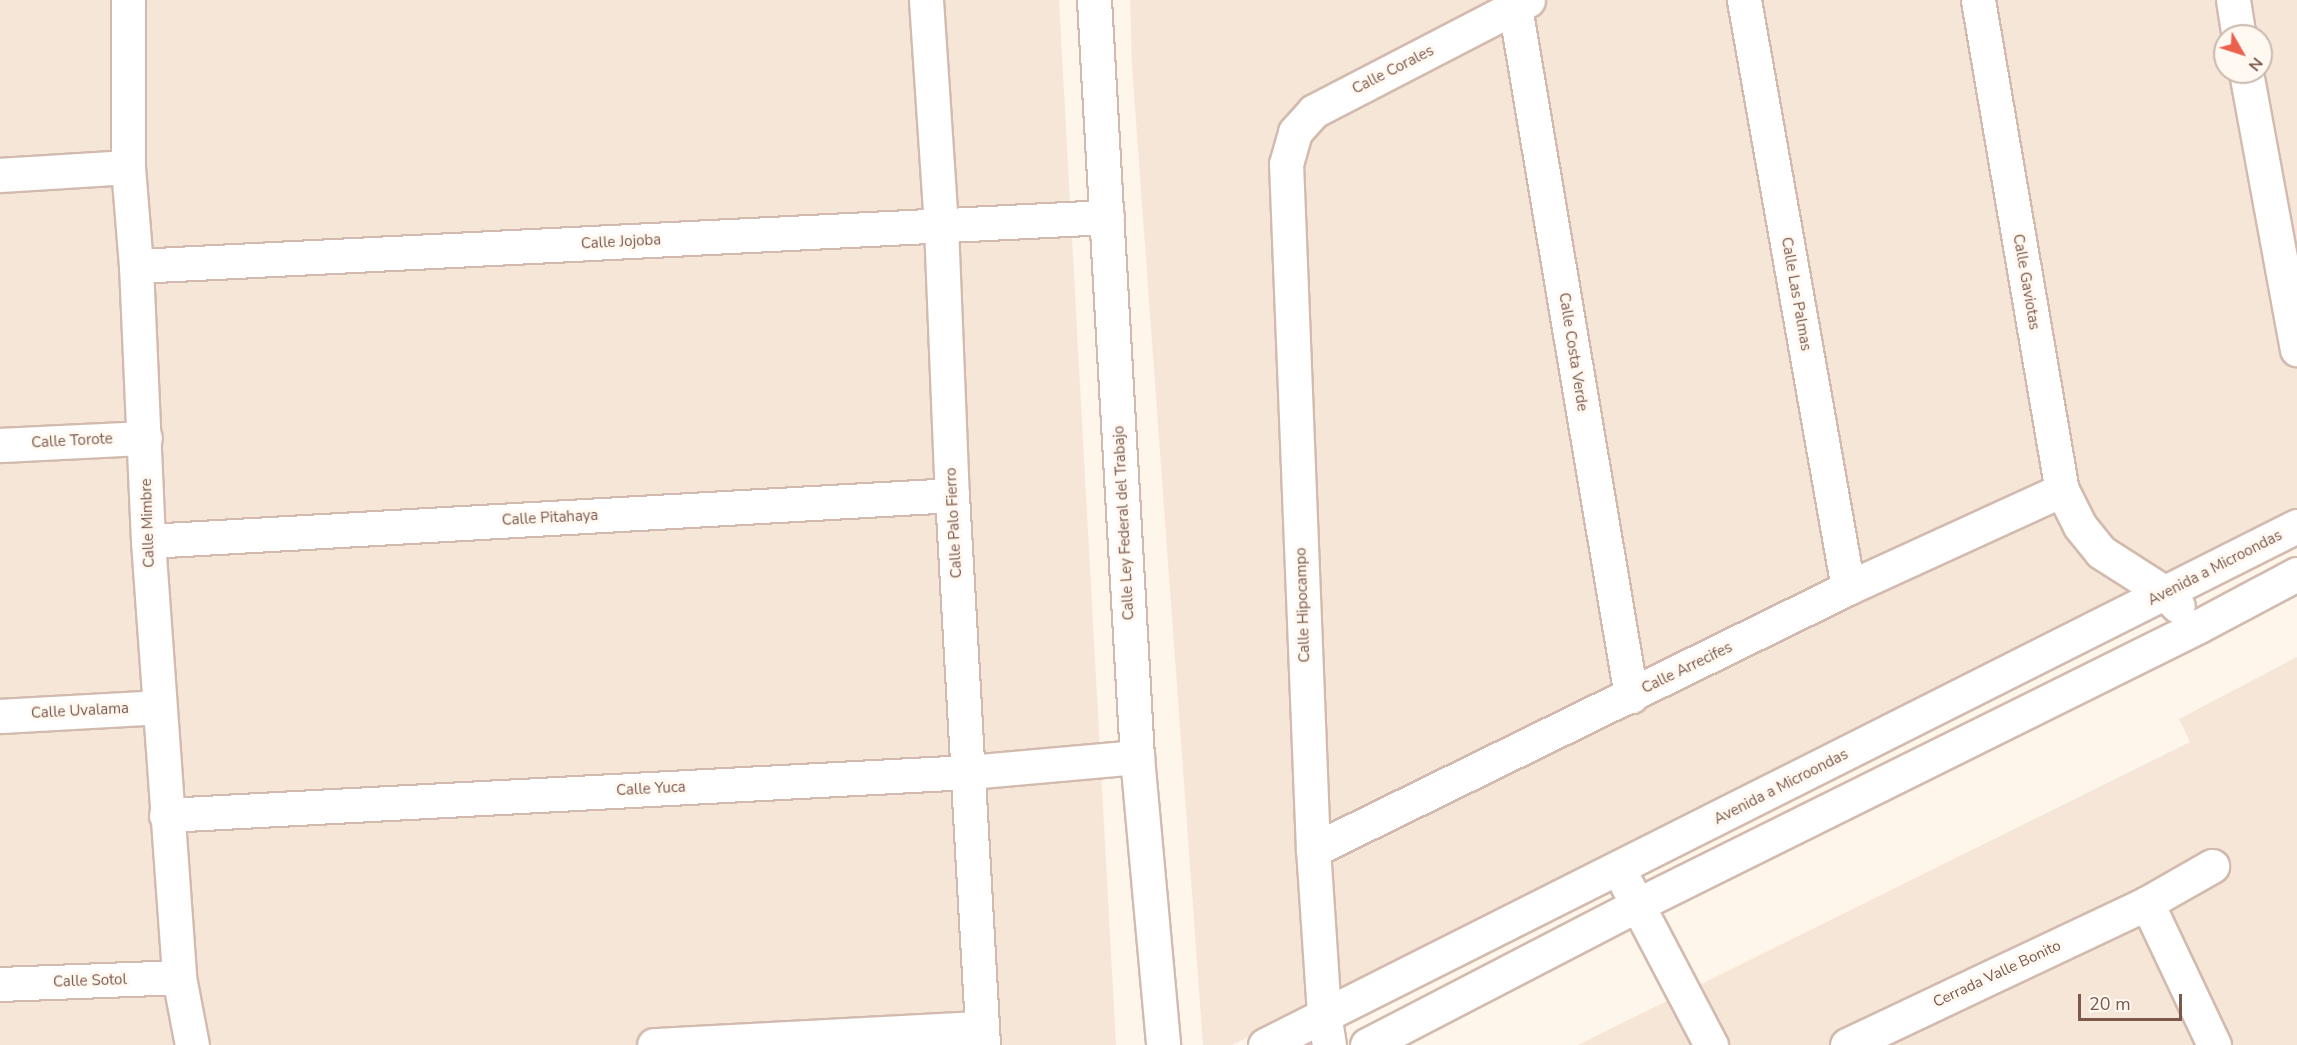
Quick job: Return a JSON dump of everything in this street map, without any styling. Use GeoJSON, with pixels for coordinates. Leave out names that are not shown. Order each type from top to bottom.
{"type":"FeatureCollection","features":[{"type":"Feature","properties":{"kind":"street","name":"Calle Mimbre"},"geometry":{"type":"LineString","coordinates":[[128,0],[128,167],[136,267],[148,541],[179,977],[192,1045]]}},
{"type":"Feature","properties":{"kind":"street","name":"Calle Palo Fierro"},"geometry":{"type":"LineString","coordinates":[[926,0],[941,226],[952,495],[982,1037]]}},
{"type":"Feature","properties":{"kind":"street","name":"Calle Ley Federal del Trabajo"},"geometry":{"type":"LineString","coordinates":[[1094,0],[1137,757],[1163,1045]]}},
{"type":"Feature","properties":{"kind":"street","name":"Calle Las Palmas"},"geometry":{"type":"LineString","coordinates":[[1744,0],[1848,588]]}},
{"type":"Feature","properties":{"kind":"street","name":"Calle Gaviotas"},"geometry":{"type":"LineString","coordinates":[[1978,0],[2062,490],[2080,526],[2101,552],[2165,593],[2199,626]]}},
{"type":"Feature","properties":{"kind":"street"},"geometry":{"type":"LineString","coordinates":[[2233,0],[2237,24]]}},
{"type":"Feature","properties":{"kind":"street","name":"Calle Corales"},"geometry":{"type":"LineString","coordinates":[[1286,164],[1295,132],[1314,111],[1522,3]]}},
{"type":"Feature","properties":{"kind":"street","name":"Calle Costa Verde"},"geometry":{"type":"LineString","coordinates":[[1522,3],[1631,696]]}},
{"type":"Feature","properties":{"kind":"street"},"geometry":{"type":"LineString","coordinates":[[2248,84],[2297,349]]}},
{"type":"Feature","properties":{"kind":"street","name":"Calle Hipocampo"},"geometry":{"type":"LineString","coordinates":[[1286,164],[1313,849],[1327,1030]]}},
{"type":"Feature","properties":{"kind":"street"},"geometry":{"type":"LineString","coordinates":[[0,174],[128,167]]}},
{"type":"Feature","properties":{"kind":"street","name":"Calle Jojoba"},"geometry":{"type":"LineString","coordinates":[[136,267],[1107,217]]}},
{"type":"Feature","properties":{"kind":"street","name":"Calle Torote"},"geometry":{"type":"LineString","coordinates":[[0,445],[145,438]]}},
{"type":"Feature","properties":{"kind":"street","name":"Calle Arrecifes"},"geometry":{"type":"LineString","coordinates":[[1313,849],[1631,696],[1848,588],[2062,490]]}},
{"type":"Feature","properties":{"kind":"street","name":"Calle Pitahaya"},"geometry":{"type":"LineString","coordinates":[[148,541],[952,495]]}},
{"type":"Feature","properties":{"kind":"street","name":"Avenida a Microondas"},"geometry":{"type":"LineString","coordinates":[[1265,1045],[1327,1030],[1618,868],[2297,526]]}},
{"type":"Feature","properties":{"kind":"street"},"geometry":{"type":"LineString","coordinates":[[1367,1045],[1637,904],[2199,626],[2297,574]]}},
{"type":"Feature","properties":{"kind":"street","name":"Calle Uvalama"},"geometry":{"type":"LineString","coordinates":[[0,716],[159,707]]}},
{"type":"Feature","properties":{"kind":"street","name":"Calle Yuca"},"geometry":{"type":"LineString","coordinates":[[166,815],[969,772],[1137,757]]}},
{"type":"Feature","properties":{"kind":"street","name":"Cerrada Valle Bonito"},"geometry":{"type":"LineString","coordinates":[[1847,1045],[2146,903],[2212,866]]}},
{"type":"Feature","properties":{"kind":"street"},"geometry":{"type":"LineString","coordinates":[[1618,868],[1711,1045]]}},
{"type":"Feature","properties":{"kind":"street"},"geometry":{"type":"LineString","coordinates":[[2146,903],[2214,1045]]}},
{"type":"Feature","properties":{"kind":"street","name":"Calle Sotol"},"geometry":{"type":"LineString","coordinates":[[0,984],[179,977]]}},
{"type":"Feature","properties":{"kind":"street"},"geometry":{"type":"LineString","coordinates":[[654,1045],[982,1037]]}},
{"type":"Feature","properties":{"kind":"shaded area"},"geometry":{"type":"Polygon","coordinates":[[[0,0],[1059,0],[1116,1045],[0,1045],[0,0]]]}},
{"type":"Feature","properties":{"kind":"shaded area"},"geometry":{"type":"Polygon","coordinates":[[[1130,0],[2297,0],[2297,508],[1232,1045],[1203,1045],[1132,66],[1130,0]]]}},
{"type":"Feature","properties":{"kind":"shaded area"},"geometry":{"type":"Polygon","coordinates":[[[2297,657],[2297,1045],[1578,1045],[2190,742],[2179,719],[2297,657]]]}}]}
